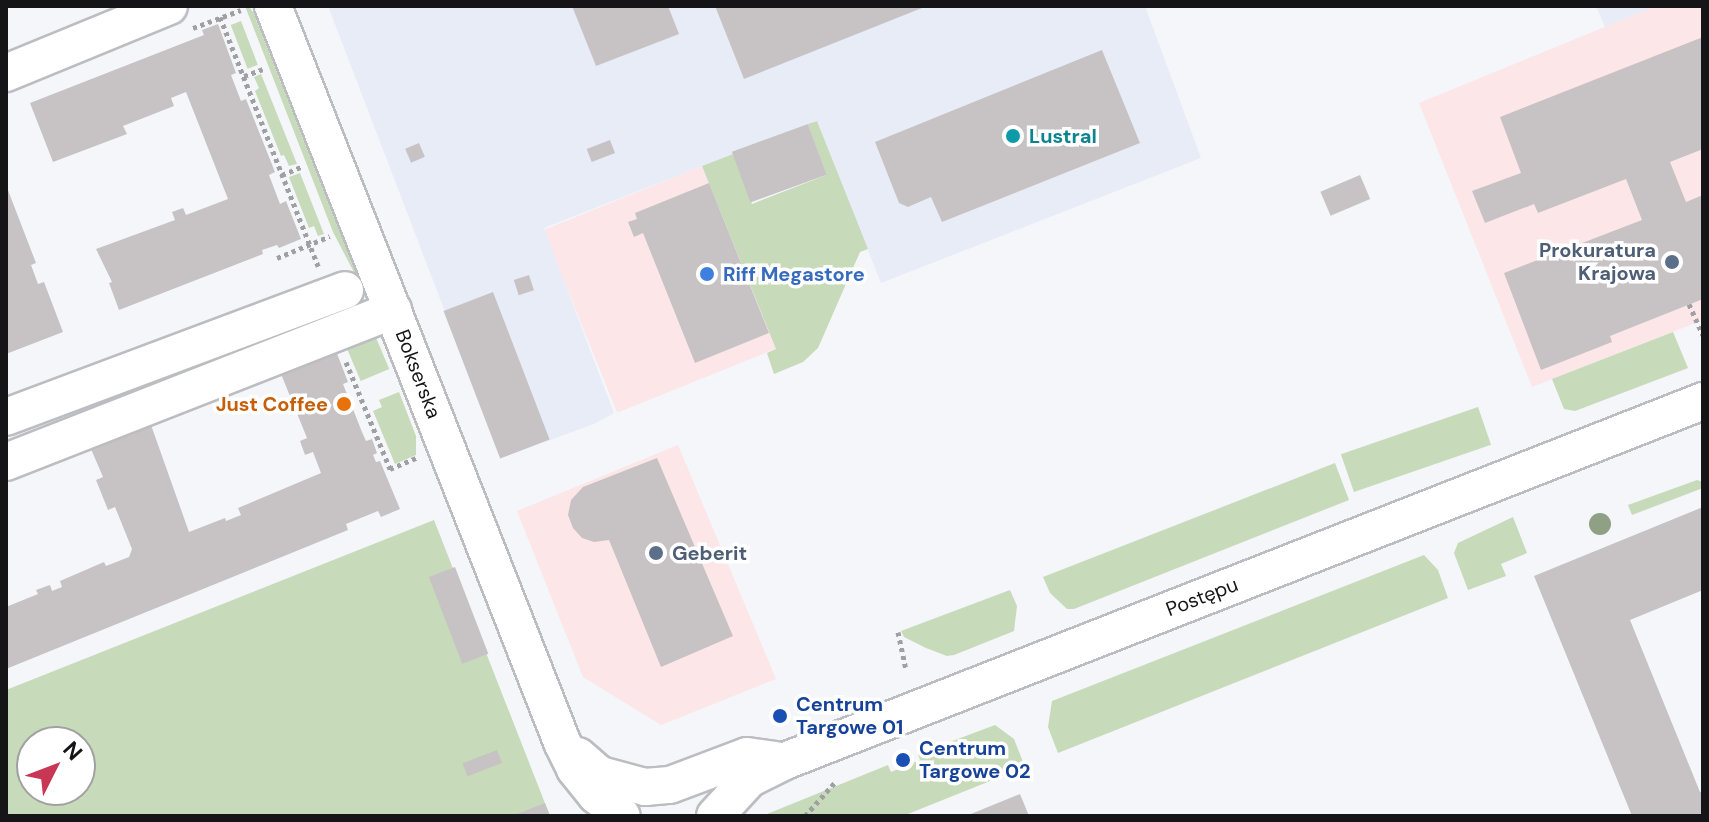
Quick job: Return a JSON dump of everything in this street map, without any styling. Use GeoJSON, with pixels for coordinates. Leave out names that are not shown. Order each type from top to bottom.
{"type":"FeatureCollection","features":[{"type":"Feature","properties":{"kind":"street"},"geometry":{"type":"LineString","coordinates":[[6,73],[169,6]]}},
{"type":"Feature","properties":{"kind":"street","name":"Bokserska"},"geometry":{"type":"LineString","coordinates":[[273,6],[562,742],[575,769],[596,795],[622,816]]}},
{"type":"Feature","properties":{"kind":"street"},"geometry":{"type":"LineString","coordinates":[[6,417],[334,284]]}},
{"type":"Feature","properties":{"kind":"street"},"geometry":{"type":"LineString","coordinates":[[6,462],[393,310]]}},
{"type":"Feature","properties":{"kind":"street","name":"Postępu"},"geometry":{"type":"LineString","coordinates":[[715,816],[749,779],[785,761],[1703,401]]}},
{"type":"Feature","properties":{"kind":"street","name":"Bokserska"},"geometry":{"type":"LineString","coordinates":[[562,742],[600,775],[645,787],[670,785],[747,756],[785,761]]}},
{"type":"Feature","properties":{"kind":"path"},"geometry":{"type":"LineString","coordinates":[[220,17],[310,244],[334,284]]}},
{"type":"Feature","properties":{"kind":"path"},"geometry":{"type":"LineString","coordinates":[[244,76],[264,68]]}},
{"type":"Feature","properties":{"kind":"path"},"geometry":{"type":"LineString","coordinates":[[282,175],[302,167]]}},
{"type":"Feature","properties":{"kind":"path"},"geometry":{"type":"LineString","coordinates":[[277,258],[330,236]]}},
{"type":"Feature","properties":{"kind":"path"},"geometry":{"type":"LineString","coordinates":[[1689,304],[1703,335]]}},
{"type":"Feature","properties":{"kind":"path"},"geometry":{"type":"LineString","coordinates":[[334,333],[390,469],[426,454]]}},
{"type":"Feature","properties":{"kind":"path"},"geometry":{"type":"LineString","coordinates":[[898,632],[906,669]]}},
{"type":"Feature","properties":{"kind":"path"},"geometry":{"type":"LineString","coordinates":[[805,816],[837,780]]}},
{"type":"Feature","properties":{"kind":"shaded area"},"geometry":{"type":"Polygon","coordinates":[[[328,6],[1145,6],[1201,158],[881,283],[817,121],[544,228],[614,413],[594,424],[501,458],[328,6]]]}},
{"type":"Feature","properties":{"kind":"shaded area"},"geometry":{"type":"Polygon","coordinates":[[[1596,6],[1656,6],[1605,27],[1596,6]]]}},
{"type":"Feature","properties":{"kind":"shaded area"},"geometry":{"type":"Polygon","coordinates":[[[1656,6],[1703,6],[1703,320],[1532,387],[1419,103],[1656,6]]]}},
{"type":"Feature","properties":{"kind":"shaded area"},"geometry":{"type":"Polygon","coordinates":[[[702,166],[776,349],[617,413],[543,230],[702,166]]]}},
{"type":"Feature","properties":{"kind":"shaded area"},"geometry":{"type":"Polygon","coordinates":[[[678,445],[776,679],[661,725],[583,677],[517,511],[678,445]]]}},
{"type":"Feature","properties":{"kind":"green space"},"geometry":{"type":"Polygon","coordinates":[[[245,6],[249,6],[254,14],[339,230],[362,278],[358,280],[333,232],[245,6]]]}},
{"type":"Feature","properties":{"kind":"green space"},"geometry":{"type":"Polygon","coordinates":[[[241,21],[258,65],[248,69],[231,25],[241,21]]]}},
{"type":"Feature","properties":{"kind":"green space"},"geometry":{"type":"Polygon","coordinates":[[[261,74],[297,164],[289,166],[284,155],[281,156],[255,91],[259,88],[254,77],[261,74]]]}},
{"type":"Feature","properties":{"kind":"green space"},"geometry":{"type":"Polygon","coordinates":[[[817,121],[868,249],[860,252],[818,348],[803,362],[774,374],[767,353],[776,349],[702,166],[733,154],[752,204],[826,175],[808,124],[817,121]]]}},
{"type":"Feature","properties":{"kind":"green space"},"geometry":{"type":"Polygon","coordinates":[[[300,173],[324,234],[318,236],[314,226],[309,228],[289,177],[300,173]]]}},
{"type":"Feature","properties":{"kind":"green space"},"geometry":{"type":"Polygon","coordinates":[[[1673,332],[1688,368],[1575,411],[1564,409],[1552,379],[1673,332]]]}},
{"type":"Feature","properties":{"kind":"green space"},"geometry":{"type":"Polygon","coordinates":[[[374,333],[389,369],[361,381],[345,345],[374,333]]]}},
{"type":"Feature","properties":{"kind":"green space"},"geometry":{"type":"Polygon","coordinates":[[[399,392],[416,436],[416,455],[395,464],[373,411],[382,407],[379,400],[399,392]]]}},
{"type":"Feature","properties":{"kind":"green space"},"geometry":{"type":"Polygon","coordinates":[[[1478,407],[1491,445],[1354,492],[1341,454],[1478,407]]]}},
{"type":"Feature","properties":{"kind":"green space"},"geometry":{"type":"Polygon","coordinates":[[[1335,463],[1349,500],[1074,609],[1067,609],[1050,593],[1043,577],[1335,463]]]}},
{"type":"Feature","properties":{"kind":"green space"},"geometry":{"type":"Polygon","coordinates":[[[1697,480],[1703,482],[1703,488],[1632,515],[1628,505],[1697,480]]]}},
{"type":"Feature","properties":{"kind":"green space"},"geometry":{"type":"Polygon","coordinates":[[[1513,517],[1527,553],[1501,564],[1506,576],[1468,590],[1454,553],[1458,543],[1513,517]]]}},
{"type":"Feature","properties":{"kind":"green space"},"geometry":{"type":"Polygon","coordinates":[[[434,520],[550,816],[6,816],[6,690],[434,520]]]}},
{"type":"Feature","properties":{"kind":"green space"},"geometry":{"type":"Polygon","coordinates":[[[1424,555],[1438,570],[1448,598],[1058,753],[1048,727],[1052,701],[1424,555]]]}},
{"type":"Feature","properties":{"kind":"green space"},"geometry":{"type":"Polygon","coordinates":[[[1010,590],[1017,606],[1014,631],[954,655],[947,656],[926,648],[904,637],[901,631],[1010,590]]]}},
{"type":"Feature","properties":{"kind":"green space"},"geometry":{"type":"Polygon","coordinates":[[[995,725],[1014,739],[1025,767],[903,816],[762,816],[888,765],[891,772],[920,760],[918,754],[995,725]]]}},
{"type":"Feature","properties":{"kind":"building"},"geometry":{"type":"Polygon","coordinates":[[[572,6],[668,6],[679,34],[596,66],[572,6]]]}},
{"type":"Feature","properties":{"kind":"building"},"geometry":{"type":"Polygon","coordinates":[[[715,6],[927,6],[744,79],[715,6]]]}},
{"type":"Feature","properties":{"kind":"building"},"geometry":{"type":"Polygon","coordinates":[[[218,24],[236,73],[231,75],[241,101],[246,99],[275,172],[269,175],[280,204],[286,201],[301,239],[279,248],[277,245],[262,250],[263,254],[119,310],[109,283],[112,282],[96,249],[175,220],[172,212],[183,208],[186,215],[228,199],[186,92],[171,98],[174,106],[123,126],[127,134],[53,162],[30,103],[204,35],[202,30],[218,24]]]}},
{"type":"Feature","properties":{"kind":"building"},"geometry":{"type":"Polygon","coordinates":[[[1703,37],[1703,149],[1670,162],[1686,202],[1703,195],[1703,299],[1610,336],[1612,342],[1541,370],[1504,273],[1642,220],[1626,179],[1538,213],[1534,204],[1485,223],[1472,191],[1521,173],[1500,117],[1703,37]]]}},
{"type":"Feature","properties":{"kind":"building","name":"Lustral"},"geometry":{"type":"Polygon","coordinates":[[[1102,50],[1140,143],[942,222],[931,197],[908,207],[899,203],[875,142],[1102,50]]]}},
{"type":"Feature","properties":{"kind":"building"},"geometry":{"type":"Polygon","coordinates":[[[808,124],[826,175],[750,202],[732,152],[808,124]]]}},
{"type":"Feature","properties":{"kind":"building"},"geometry":{"type":"Polygon","coordinates":[[[610,140],[615,153],[592,162],[587,149],[610,140]]]}},
{"type":"Feature","properties":{"kind":"building"},"geometry":{"type":"Polygon","coordinates":[[[419,143],[425,157],[411,163],[405,149],[419,143]]]}},
{"type":"Feature","properties":{"kind":"building"},"geometry":{"type":"Polygon","coordinates":[[[1360,175],[1370,199],[1331,216],[1320,192],[1360,175]]]}},
{"type":"Feature","properties":{"kind":"building"},"geometry":{"type":"Polygon","coordinates":[[[709,183],[769,333],[695,363],[643,233],[634,237],[628,222],[637,219],[635,213],[709,183]]]}},
{"type":"Feature","properties":{"kind":"building"},"geometry":{"type":"Polygon","coordinates":[[[6,185],[36,263],[31,265],[38,284],[44,282],[63,332],[6,354],[6,185]]]}},
{"type":"Feature","properties":{"kind":"building"},"geometry":{"type":"Polygon","coordinates":[[[529,275],[534,290],[519,295],[514,280],[529,275]]]}},
{"type":"Feature","properties":{"kind":"building"},"geometry":{"type":"Polygon","coordinates":[[[493,292],[550,440],[500,458],[444,311],[493,292]]]}},
{"type":"Feature","properties":{"kind":"building"},"geometry":{"type":"Polygon","coordinates":[[[336,351],[348,382],[343,384],[362,432],[366,441],[372,439],[377,453],[373,455],[376,462],[380,461],[400,509],[381,517],[378,511],[346,524],[348,530],[6,669],[6,607],[38,594],[36,590],[50,585],[52,591],[62,587],[60,581],[104,562],[106,566],[129,557],[132,549],[115,507],[108,510],[96,480],[103,477],[91,449],[151,425],[189,532],[241,515],[238,508],[321,473],[313,452],[305,455],[300,441],[307,438],[281,374],[336,351]]]}},
{"type":"Feature","properties":{"kind":"building"},"geometry":{"type":"Polygon","coordinates":[[[657,458],[733,636],[661,667],[609,540],[594,542],[582,538],[573,528],[568,515],[571,500],[583,487],[657,458]]]}},
{"type":"Feature","properties":{"kind":"building"},"geometry":{"type":"Polygon","coordinates":[[[1703,507],[1703,590],[1630,620],[1700,792],[1703,791],[1703,816],[1632,816],[1534,576],[1703,507]]]}},
{"type":"Feature","properties":{"kind":"building"},"geometry":{"type":"Polygon","coordinates":[[[455,567],[488,654],[462,664],[429,577],[455,567]]]}},
{"type":"Feature","properties":{"kind":"building"},"geometry":{"type":"Polygon","coordinates":[[[497,750],[502,763],[467,776],[462,763],[497,750]]]}},
{"type":"Feature","properties":{"kind":"building"},"geometry":{"type":"Polygon","coordinates":[[[1020,794],[1029,816],[966,816],[1020,794]]]}},
{"type":"Feature","properties":{"kind":"building"},"geometry":{"type":"Polygon","coordinates":[[[545,803],[550,816],[512,816],[545,803]]]}},
{"type":"Feature","properties":{"kind":"place","name":"Lustral"},"geometry":{"type":"Point","coordinates":[1013,136]}},
{"type":"Feature","properties":{"kind":"place","name":"Prokuratura Krajowa"},"geometry":{"type":"Point","coordinates":[1672,262]}},
{"type":"Feature","properties":{"kind":"place","name":"Riff Megastore"},"geometry":{"type":"Point","coordinates":[707,274]}},
{"type":"Feature","properties":{"kind":"place","name":"Just Coffee"},"geometry":{"type":"Point","coordinates":[344,404]}},
{"type":"Feature","properties":{"kind":"place","name":"Geberit"},"geometry":{"type":"Point","coordinates":[656,553]}},
{"type":"Feature","properties":{"kind":"place","name":"Centrum Targowe 01"},"geometry":{"type":"Point","coordinates":[780,716]}},
{"type":"Feature","properties":{"kind":"place","name":"Centrum Targowe 02"},"geometry":{"type":"Point","coordinates":[903,760]}}]}
